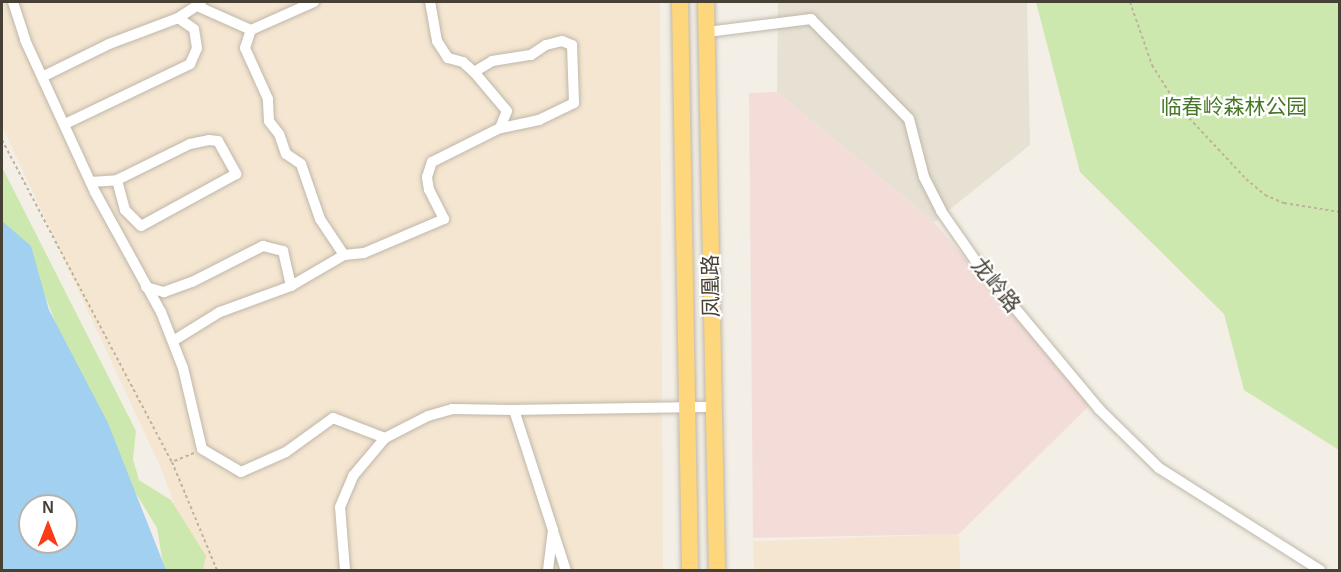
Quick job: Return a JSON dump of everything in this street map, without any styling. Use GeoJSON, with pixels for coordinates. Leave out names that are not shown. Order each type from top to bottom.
{"type":"FeatureCollection","features":[{"type":"Feature","properties":{"kind":"highway","name":"凤凰路"},"geometry":{"type":"LineString","coordinates":[[680,2],[690,570]]}},
{"type":"Feature","properties":{"kind":"highway","name":"凤凰路"},"geometry":{"type":"LineString","coordinates":[[706,2],[717,570]]}},
{"type":"Feature","properties":{"kind":"street"},"geometry":{"type":"LineString","coordinates":[[13,2],[25,40],[44,76],[91,182],[173,341],[202,449],[242,472],[286,452],[333,418],[385,438]]}},
{"type":"Feature","properties":{"kind":"street"},"geometry":{"type":"LineString","coordinates":[[314,2],[252,30],[245,48],[268,99],[269,121],[279,134],[286,154],[301,164],[320,219],[344,255]]}},
{"type":"Feature","properties":{"kind":"street"},"geometry":{"type":"LineString","coordinates":[[430,2],[437,41],[448,58],[463,62],[507,111],[500,128]]}},
{"type":"Feature","properties":{"kind":"street"},"geometry":{"type":"LineString","coordinates":[[44,76],[109,44],[178,18],[200,4],[252,30]]}},
{"type":"Feature","properties":{"kind":"street"},"geometry":{"type":"LineString","coordinates":[[65,124],[190,64],[197,48],[194,29],[178,18]]}},
{"type":"Feature","properties":{"kind":"street","name":"龙岭路"},"geometry":{"type":"LineString","coordinates":[[707,32],[811,19],[909,119],[924,177],[941,211],[975,260],[1099,409],[1159,468],[1320,570]]}},
{"type":"Feature","properties":{"kind":"street"},"geometry":{"type":"LineString","coordinates":[[173,341],[220,312],[291,286],[344,255],[364,253],[444,219],[429,190],[427,177],[432,162],[500,128],[539,120],[574,103],[572,45],[562,41],[546,45],[531,55],[492,61],[474,72]]}},
{"type":"Feature","properties":{"kind":"street"},"geometry":{"type":"LineString","coordinates":[[91,182],[117,180],[190,144],[209,140],[218,141],[236,174],[141,226],[125,210],[117,180]]}},
{"type":"Feature","properties":{"kind":"street"},"geometry":{"type":"LineString","coordinates":[[146,287],[164,292],[183,286],[263,246],[283,251],[291,286]]}},
{"type":"Feature","properties":{"kind":"street"},"geometry":{"type":"LineString","coordinates":[[345,570],[340,507],[353,476],[385,438],[428,416],[452,409],[713,407]]}},
{"type":"Feature","properties":{"kind":"street"},"geometry":{"type":"LineString","coordinates":[[514,410],[566,570]]}},
{"type":"Feature","properties":{"kind":"street"},"geometry":{"type":"LineString","coordinates":[[548,570],[553,530]]}},
{"type":"Feature","properties":{"kind":"path"},"geometry":{"type":"LineString","coordinates":[[1130,2],[1152,64],[1171,95],[1224,157],[1265,195],[1284,203],[1340,212]]}},
{"type":"Feature","properties":{"kind":"path"},"geometry":{"type":"LineString","coordinates":[[2,140],[172,462],[217,570]]}},
{"type":"Feature","properties":{"kind":"path"},"geometry":{"type":"LineString","coordinates":[[172,462],[202,449]]}},
{"type":"Feature","properties":{"kind":"shaded area"},"geometry":{"type":"Polygon","coordinates":[[[2,2],[660,2],[663,570],[199,570],[160,466],[2,126],[2,2]]]}},
{"type":"Feature","properties":{"kind":"shaded area"},"geometry":{"type":"Polygon","coordinates":[[[778,2],[1027,2],[1030,145],[934,222],[777,92],[778,2]]]}},
{"type":"Feature","properties":{"kind":"shaded area"},"geometry":{"type":"Polygon","coordinates":[[[777,92],[934,222],[1090,405],[959,534],[753,538],[749,93],[777,92]]]}},
{"type":"Feature","properties":{"kind":"shaded area"},"geometry":{"type":"Polygon","coordinates":[[[959,534],[960,570],[754,570],[753,541],[959,534]]]}},
{"type":"Feature","properties":{"kind":"green space","name":"临春岭森林公园"},"geometry":{"type":"Polygon","coordinates":[[[1036,2],[1339,2],[1339,450],[1244,390],[1224,314],[1080,172],[1036,2]]]}},
{"type":"Feature","properties":{"kind":"green space"},"geometry":{"type":"Polygon","coordinates":[[[2,167],[136,431],[133,459],[139,480],[171,500],[206,556],[203,570],[164,570],[157,528],[113,456],[71,363],[28,252],[2,222],[2,167]]]}},
{"type":"Feature","properties":{"kind":"water"},"geometry":{"type":"Polygon","coordinates":[[[2,221],[31,246],[49,310],[108,423],[166,570],[2,570],[2,221]]]}}]}
